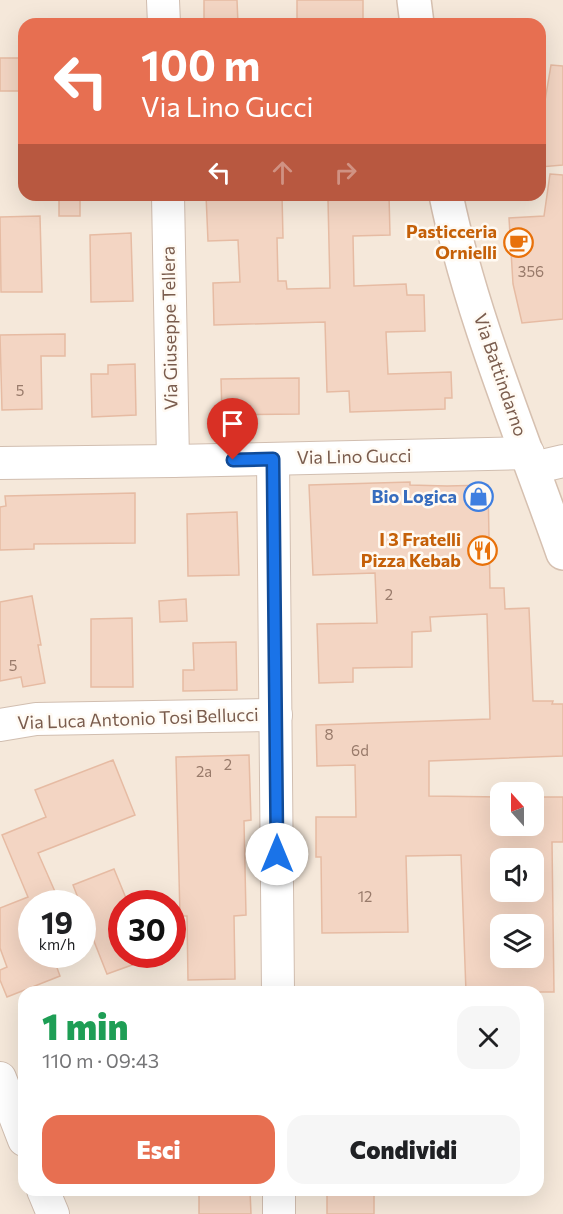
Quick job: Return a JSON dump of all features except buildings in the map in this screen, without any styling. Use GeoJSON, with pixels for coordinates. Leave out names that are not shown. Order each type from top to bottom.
{"type":"FeatureCollection","features":[{"type":"Feature","properties":{"kind":"street"},"geometry":{"type":"LineString","coordinates":[[164,0],[164,18]]}},
{"type":"Feature","properties":{"kind":"street"},"geometry":{"type":"LineString","coordinates":[[414,0],[416,18]]}},
{"type":"Feature","properties":{"kind":"street","name":"Via Giuseppe Tellera"},"geometry":{"type":"LineString","coordinates":[[168,201],[173,461]]}},
{"type":"Feature","properties":{"kind":"street","name":"Via Battindarno"},"geometry":{"type":"LineString","coordinates":[[447,201],[481,324],[541,461],[563,553]]}},
{"type":"Feature","properties":{"kind":"street"},"geometry":{"type":"LineString","coordinates":[[273,459],[278,986]]}},
{"type":"Feature","properties":{"kind":"street","name":"Via Lino Gucci"},"geometry":{"type":"LineString","coordinates":[[0,463],[273,459],[541,461]]}},
{"type":"Feature","properties":{"kind":"street","name":"Via Luca Antonio Tosi Bellucci"},"geometry":{"type":"LineString","coordinates":[[0,724],[36,719],[276,715]]}},
{"type":"Feature","properties":{"kind":"street"},"geometry":{"type":"LineString","coordinates":[[0,1078],[18,1124]]}},
{"type":"Feature","properties":{"kind":"street"},"geometry":{"type":"LineString","coordinates":[[46,1196],[53,1214]]}},
{"type":"Feature","properties":{"kind":"street"},"geometry":{"type":"LineString","coordinates":[[279,1196],[279,1214]]}},
{"type":"Feature","properties":{"kind":"shaded area"},"geometry":{"type":"Polygon","coordinates":[[[0,0],[563,0],[563,1214],[0,1214],[0,0]]]}},
{"type":"Feature","properties":{"kind":"place","name":"Pasticceria Ornielli"},"geometry":{"type":"Point","coordinates":[518,242]}},
{"type":"Feature","properties":{"kind":"place","name":"Bio Logica"},"geometry":{"type":"Point","coordinates":[478,497]}},
{"type":"Feature","properties":{"kind":"place","name":"I 3 Fratelli Pizza Kebab"},"geometry":{"type":"Point","coordinates":[482,550]}},
{"type":"Feature","properties":{"kind":"route"},"geometry":{"type":"LineString","coordinates":[[233,460],[273,459],[277,854]]}}]}
